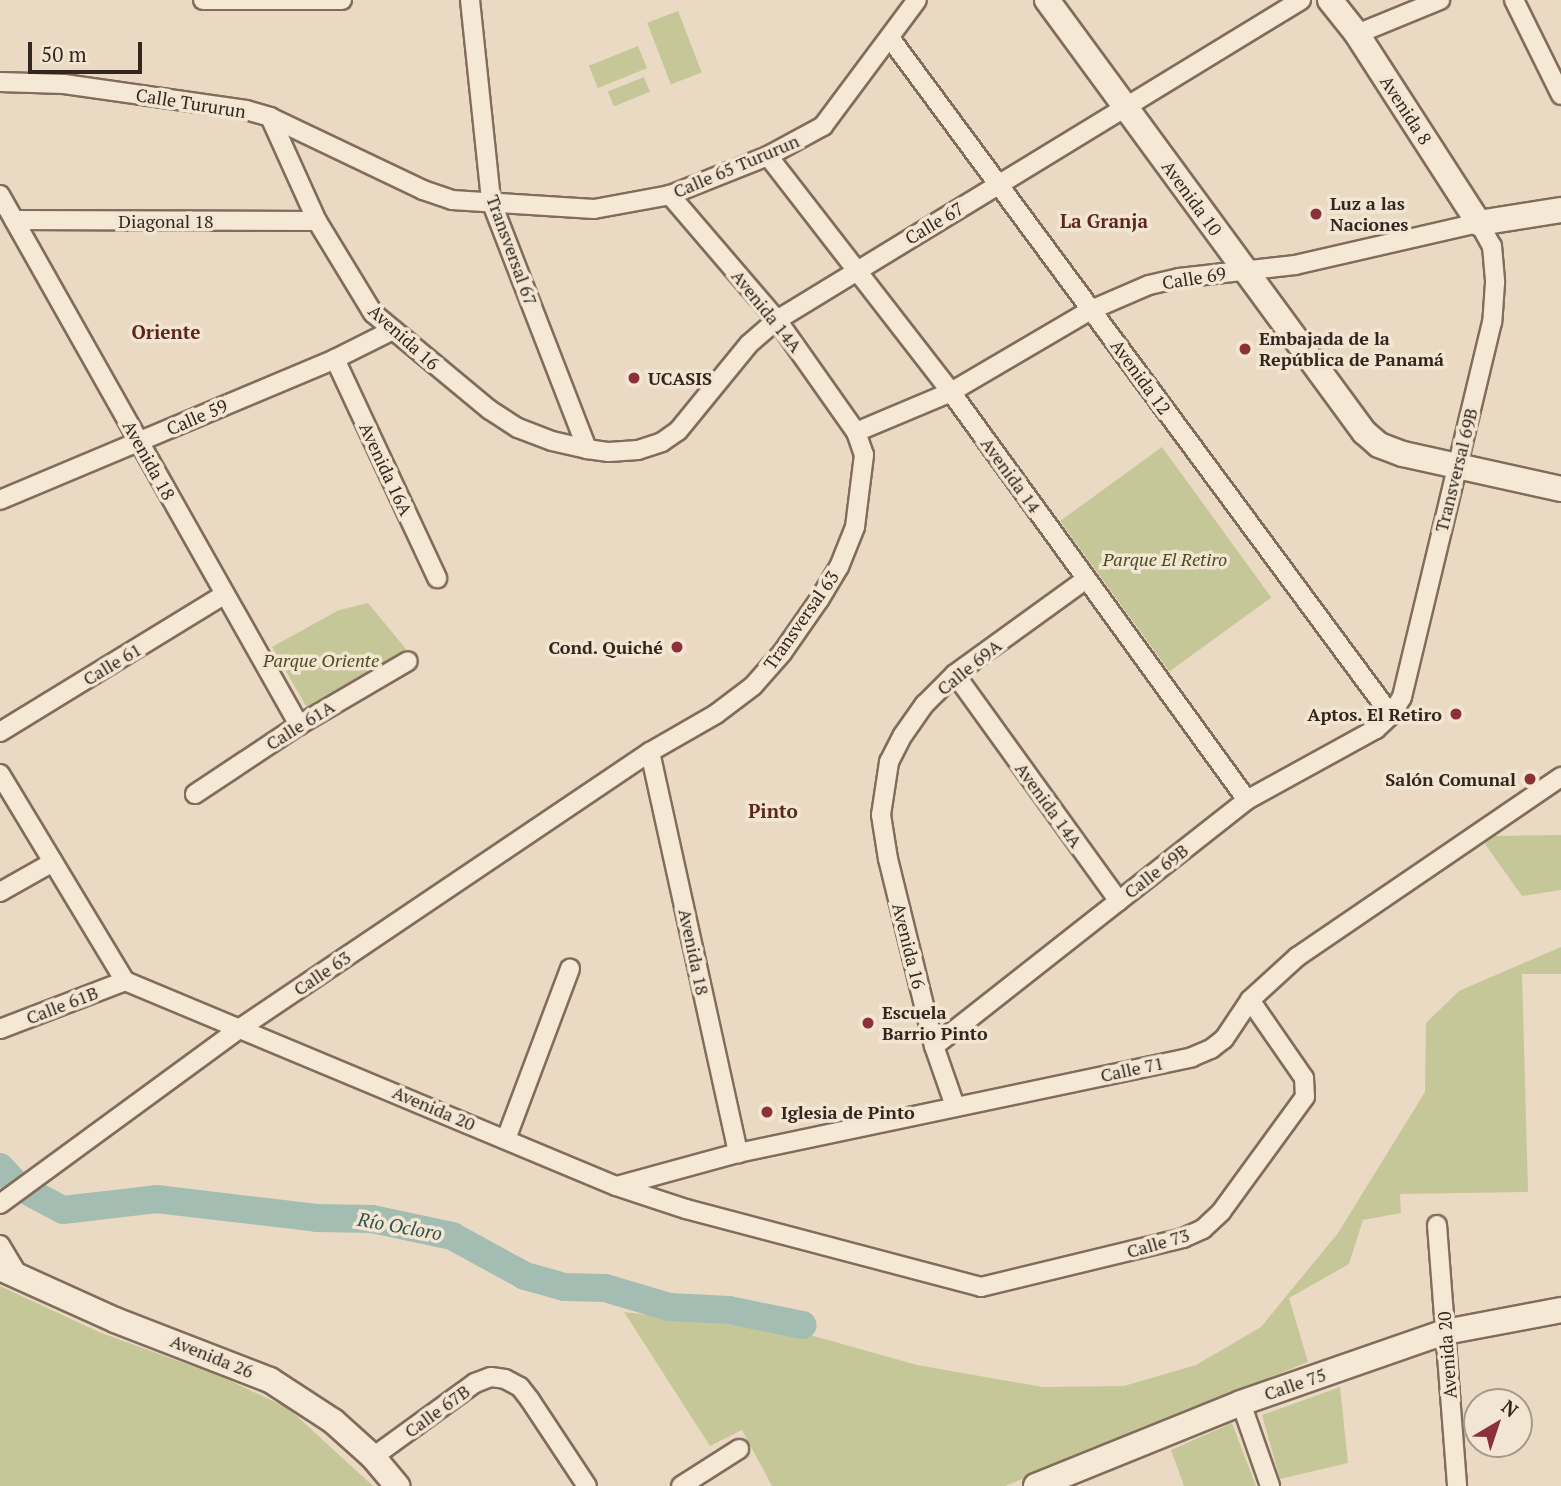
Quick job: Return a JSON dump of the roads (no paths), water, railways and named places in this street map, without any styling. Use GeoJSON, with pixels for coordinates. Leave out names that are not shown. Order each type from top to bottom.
{"type":"FeatureCollection","features":[{"type":"Feature","properties":{"kind":"street"},"geometry":{"type":"LineString","coordinates":[[203,0],[342,0]]}},
{"type":"Feature","properties":{"kind":"street","name":"Transversal 67"},"geometry":{"type":"LineString","coordinates":[[470,0],[491,201],[587,449]]}},
{"type":"Feature","properties":{"kind":"street","name":"Calle 65 Tururun"},"geometry":{"type":"LineString","coordinates":[[491,201],[594,209],[670,195],[768,156],[823,127],[917,0]]}},
{"type":"Feature","properties":{"kind":"street","name":"Avenida 10"},"geometry":{"type":"LineString","coordinates":[[1047,0],[1364,432],[1379,445],[1403,454],[1561,489]]}},
{"type":"Feature","properties":{"kind":"street","name":"Calle 67"},"geometry":{"type":"LineString","coordinates":[[587,449],[609,453],[638,450],[662,442],[693,415],[749,344],[777,320],[1125,105],[1301,0]]}},
{"type":"Feature","properties":{"kind":"street","name":"Avenida 8"},"geometry":{"type":"LineString","coordinates":[[1330,0],[1357,34],[1479,223]]}},
{"type":"Feature","properties":{"kind":"street"},"geometry":{"type":"LineString","coordinates":[[1357,34],[1440,0]]}},
{"type":"Feature","properties":{"kind":"street"},"geometry":{"type":"LineString","coordinates":[[1514,0],[1561,95]]}},
{"type":"Feature","properties":{"kind":"street","name":"Avenida 12"},"geometry":{"type":"LineString","coordinates":[[890,38],[1391,715]]}},
{"type":"Feature","properties":{"kind":"street","name":"Calle Tururun"},"geometry":{"type":"LineString","coordinates":[[0,82],[64,84],[246,110],[270,117],[423,190],[452,200],[491,201]]}},
{"type":"Feature","properties":{"kind":"street","name":"Avenida 16"},"geometry":{"type":"LineString","coordinates":[[270,117],[317,221],[373,313],[491,410],[518,428],[552,442],[587,449]]}},
{"type":"Feature","properties":{"kind":"street","name":"Avenida 14"},"geometry":{"type":"LineString","coordinates":[[768,156],[951,392],[1247,800]]}},
{"type":"Feature","properties":{"kind":"street","name":"Avenida 18"},"geometry":{"type":"LineString","coordinates":[[0,195],[7,225],[139,441],[299,725]]}},
{"type":"Feature","properties":{"kind":"street","name":"Avenida 14A"},"geometry":{"type":"LineString","coordinates":[[670,195],[777,320],[856,432]]}},
{"type":"Feature","properties":{"kind":"street","name":"Calle 69"},"geometry":{"type":"LineString","coordinates":[[856,432],[951,392],[1091,310],[1149,285],[1179,278],[1295,265],[1479,223],[1561,210]]}},
{"type":"Feature","properties":{"kind":"street","name":"Diagonal 18"},"geometry":{"type":"LineString","coordinates":[[7,225],[317,221]]}},
{"type":"Feature","properties":{"kind":"street","name":"Transversal 69B"},"geometry":{"type":"LineString","coordinates":[[1391,715],[1402,696],[1492,322],[1495,283],[1492,246],[1479,223]]}},
{"type":"Feature","properties":{"kind":"street","name":"Calle 59"},"geometry":{"type":"LineString","coordinates":[[0,500],[335,359],[393,330]]}},
{"type":"Feature","properties":{"kind":"street","name":"Avenida 16A"},"geometry":{"type":"LineString","coordinates":[[335,359],[437,578]]}},
{"type":"Feature","properties":{"kind":"street","name":"Transversal 63"},"geometry":{"type":"LineString","coordinates":[[650,752],[716,714],[753,686],[782,653],[819,600],[839,567],[855,527],[864,455],[856,432]]}},
{"type":"Feature","properties":{"kind":"street","name":"Calle 69A"},"geometry":{"type":"LineString","coordinates":[[884,782],[889,762],[903,735],[925,704],[955,674],[1086,579]]}},
{"type":"Feature","properties":{"kind":"street","name":"Calle 61"},"geometry":{"type":"LineString","coordinates":[[0,732],[224,595]]}},
{"type":"Feature","properties":{"kind":"street","name":"Calle 61A"},"geometry":{"type":"LineString","coordinates":[[195,794],[299,725],[408,661]]}},
{"type":"Feature","properties":{"kind":"street","name":"Avenida 14A"},"geometry":{"type":"LineString","coordinates":[[955,674],[1119,901]]}},
{"type":"Feature","properties":{"kind":"street","name":"Calle 69B"},"geometry":{"type":"LineString","coordinates":[[934,1046],[1247,800],[1376,729],[1391,715]]}},
{"type":"Feature","properties":{"kind":"street","name":"Avenida 18"},"geometry":{"type":"LineString","coordinates":[[650,752],[738,1153]]}},
{"type":"Feature","properties":{"kind":"street","name":"Calle 63"},"geometry":{"type":"LineString","coordinates":[[0,1204],[242,1027],[650,752]]}},
{"type":"Feature","properties":{"kind":"street"},"geometry":{"type":"LineString","coordinates":[[0,774],[125,981]]}},
{"type":"Feature","properties":{"kind":"street","name":"Calle 71"},"geometry":{"type":"LineString","coordinates":[[617,1186],[738,1153],[1192,1057],[1211,1049],[1224,1039],[1250,999],[1297,957],[1561,777]]}},
{"type":"Feature","properties":{"kind":"street","name":"Avenida 16"},"geometry":{"type":"LineString","coordinates":[[884,782],[881,815],[888,859],[934,1046],[955,1106]]}},
{"type":"Feature","properties":{"kind":"street"},"geometry":{"type":"LineString","coordinates":[[0,892],[53,862]]}},
{"type":"Feature","properties":{"kind":"street"},"geometry":{"type":"LineString","coordinates":[[506,1139],[570,969]]}},
{"type":"Feature","properties":{"kind":"street","name":"Avenida 20"},"geometry":{"type":"LineString","coordinates":[[125,981],[242,1027],[617,1186],[686,1209],[981,1287]]}},
{"type":"Feature","properties":{"kind":"street","name":"Calle 61B"},"geometry":{"type":"LineString","coordinates":[[0,1029],[125,981]]}},
{"type":"Feature","properties":{"kind":"street","name":"Calle 73"},"geometry":{"type":"LineString","coordinates":[[981,1287],[1183,1238],[1203,1229],[1221,1212],[1300,1108],[1306,1087],[1298,1069],[1250,999]]}},
{"type":"Feature","properties":{"kind":"street","name":"Avenida 20"},"geometry":{"type":"LineString","coordinates":[[1437,1225],[1457,1486]]}},
{"type":"Feature","properties":{"kind":"street"},"geometry":{"type":"LineString","coordinates":[[0,1245],[10,1273]]}},
{"type":"Feature","properties":{"kind":"street","name":"Avenida 26"},"geometry":{"type":"LineString","coordinates":[[10,1273],[114,1320],[270,1380],[333,1421],[373,1457],[397,1486]]}},
{"type":"Feature","properties":{"kind":"street","name":"Calle 75"},"geometry":{"type":"LineString","coordinates":[[1037,1486],[1063,1480],[1241,1403],[1445,1332],[1561,1310]]}},
{"type":"Feature","properties":{"kind":"street","name":"Calle 67B"},"geometry":{"type":"LineString","coordinates":[[373,1457],[475,1383],[491,1377],[505,1378],[520,1387],[530,1400],[587,1486]]}},
{"type":"Feature","properties":{"kind":"street"},"geometry":{"type":"LineString","coordinates":[[1241,1403],[1270,1486]]}},
{"type":"Feature","properties":{"kind":"street"},"geometry":{"type":"LineString","coordinates":[[681,1486],[739,1449]]}},
{"type":"Feature","properties":{"kind":"waterway","name":"Río Ocloro"},"geometry":{"type":"LineString","coordinates":[[0,1167],[14,1182]]}},
{"type":"Feature","properties":{"kind":"waterway","name":"Río Ocloro"},"geometry":{"type":"LineString","coordinates":[[29,1192],[63,1210],[156,1199],[317,1218],[372,1219],[452,1236],[525,1276],[565,1287],[605,1288],[669,1307],[729,1310],[802,1325]]}},
{"type":"Feature","properties":{"kind":"place","name":"Luz a las Naciones"},"geometry":{"type":"Point","coordinates":[1316,214]}},
{"type":"Feature","properties":{"kind":"place","name":"Embajada de la República de Panamá"},"geometry":{"type":"Point","coordinates":[1245,349]}},
{"type":"Feature","properties":{"kind":"place","name":"UCASIS"},"geometry":{"type":"Point","coordinates":[634,378]}},
{"type":"Feature","properties":{"kind":"place","name":"Cond. Quiché"},"geometry":{"type":"Point","coordinates":[677,647]}},
{"type":"Feature","properties":{"kind":"place","name":"Aptos. El Retiro"},"geometry":{"type":"Point","coordinates":[1456,714]}},
{"type":"Feature","properties":{"kind":"place","name":"Salón Comunal"},"geometry":{"type":"Point","coordinates":[1530,779]}},
{"type":"Feature","properties":{"kind":"place","name":"Escuela Barrio Pinto"},"geometry":{"type":"Point","coordinates":[868,1023]}},
{"type":"Feature","properties":{"kind":"place","name":"Iglesia de Pinto"},"geometry":{"type":"Point","coordinates":[767,1112]}},
{"type":"Feature","properties":{"kind":"district","name":"La Granja"},"geometry":{"type":"Point","coordinates":[1104,221]}},
{"type":"Feature","properties":{"kind":"district","name":"Oriente"},"geometry":{"type":"Point","coordinates":[166,332]}},
{"type":"Feature","properties":{"kind":"district","name":"Pinto"},"geometry":{"type":"Point","coordinates":[773,811]}},
{"type":"Feature","properties":{"kind":"park label","name":"Parque El Retiro"},"geometry":{"type":"Point","coordinates":[1165,559]}},
{"type":"Feature","properties":{"kind":"park label","name":"Parque Oriente"},"geometry":{"type":"Point","coordinates":[321,660]}}]}
